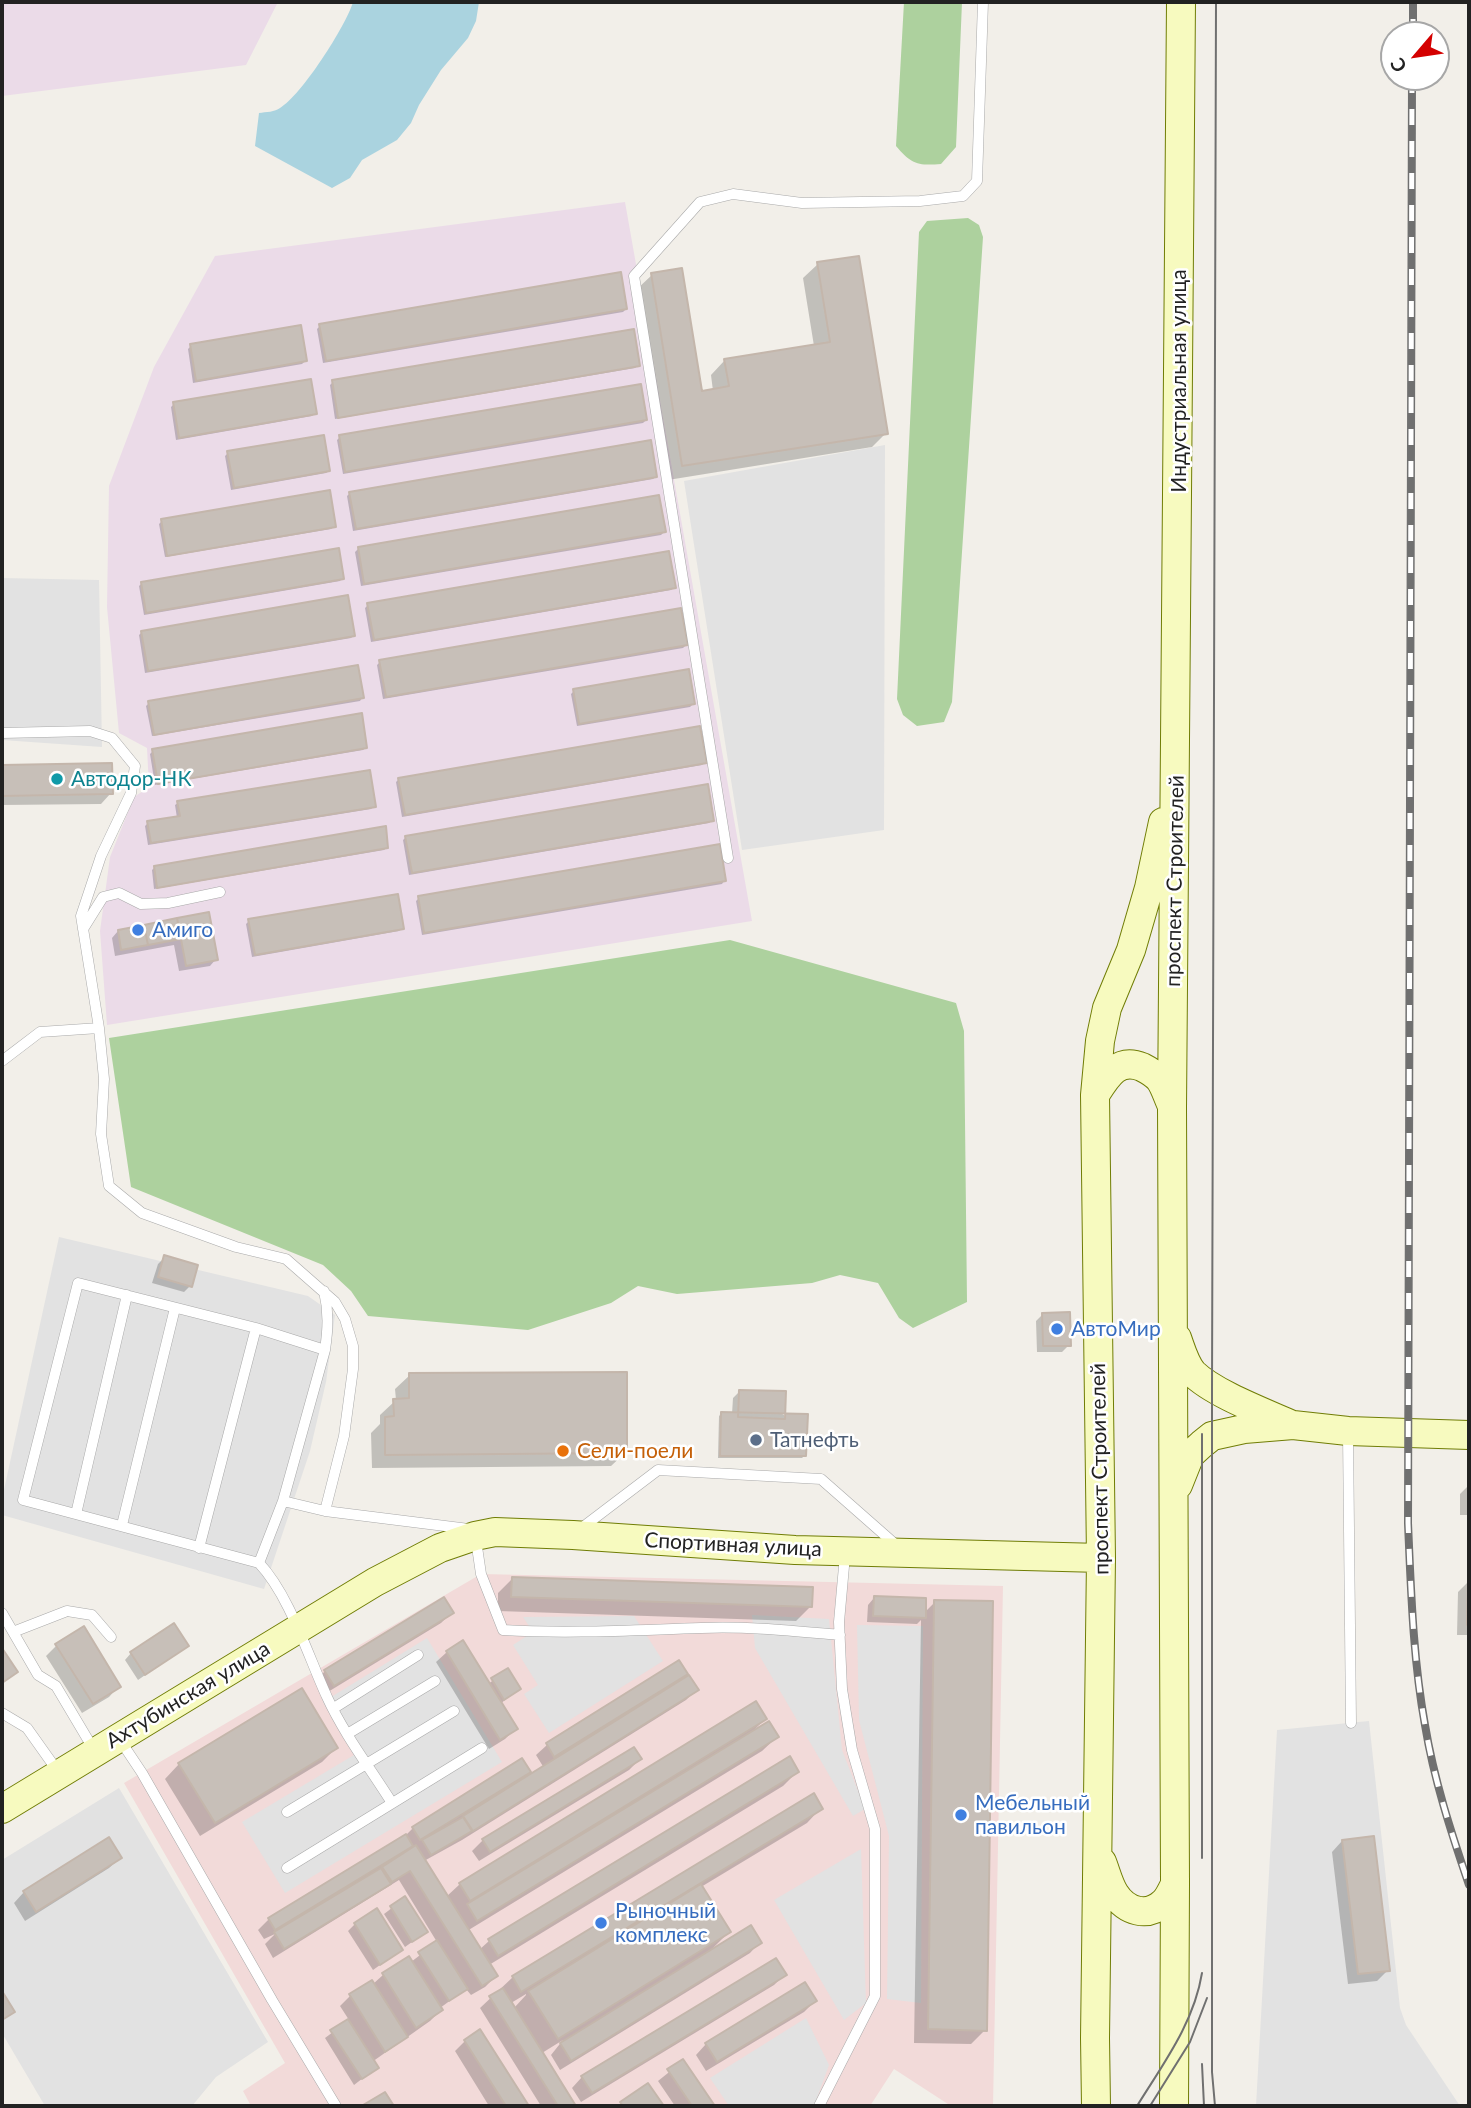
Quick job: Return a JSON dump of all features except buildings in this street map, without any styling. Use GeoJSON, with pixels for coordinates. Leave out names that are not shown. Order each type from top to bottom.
{"type":"FeatureCollection","features":[{"type":"Feature","properties":{"kind":"main road","name":"Индустриальная улица"},"geometry":{"type":"LineString","coordinates":[[1176,761],[1181,2]]}},
{"type":"Feature","properties":{"kind":"main road","name":"проспект Строителей"},"geometry":{"type":"LineString","coordinates":[[1096,2106],[1101,1558],[1095,1094],[1100,1041],[1107,1008],[1130,950],[1149,888],[1176,761]]}},
{"type":"Feature","properties":{"kind":"main road","name":"проспект Строителей"},"geometry":{"type":"LineString","coordinates":[[1174,2106],[1172,1107],[1176,761]]}},
{"type":"Feature","properties":{"kind":"main road"},"geometry":{"type":"LineString","coordinates":[[1095,1094],[1115,1069],[1122,1064],[1135,1064],[1147,1069],[1160,1080],[1172,1107]]}},
{"type":"Feature","properties":{"kind":"main road"},"geometry":{"type":"LineString","coordinates":[[1172,1324],[1183,1356],[1193,1373],[1241,1402],[1293,1425]]}},
{"type":"Feature","properties":{"kind":"main road"},"geometry":{"type":"LineString","coordinates":[[1174,1501],[1181,1473],[1190,1455],[1212,1436],[1244,1429],[1293,1425],[1348,1431],[1469,1435]]}},
{"type":"Feature","properties":{"kind":"main road","name":"Спортивная улица"},"geometry":{"type":"LineString","coordinates":[[375,1582],[440,1548],[485,1534],[573,1535],[846,1551],[1101,1558]]}},
{"type":"Feature","properties":{"kind":"main road","name":"Ахтубинская улица"},"geometry":{"type":"LineString","coordinates":[[2,1809],[375,1582]]}},
{"type":"Feature","properties":{"kind":"main road"},"geometry":{"type":"LineString","coordinates":[[1097,1850],[1115,1893],[1126,1907],[1140,1912],[1151,1910],[1164,1903],[1175,1884]]}},
{"type":"Feature","properties":{"kind":"lane"},"geometry":{"type":"LineString","coordinates":[[728,858],[634,276],[700,202],[733,194],[802,203],[920,201],[963,196],[977,181],[984,2]]}},
{"type":"Feature","properties":{"kind":"lane"},"geometry":{"type":"LineString","coordinates":[[2,733],[90,731],[112,738],[135,766],[131,793],[101,856],[81,916],[99,1028],[104,1079],[101,1134],[109,1186],[142,1213],[236,1247],[286,1259],[335,1302],[345,1319],[353,1346],[353,1369],[344,1436],[325,1511]]}},
{"type":"Feature","properties":{"kind":"lane"},"geometry":{"type":"LineString","coordinates":[[83,929],[103,897],[119,893],[141,904],[169,903],[220,892]]}},
{"type":"Feature","properties":{"kind":"lane"},"geometry":{"type":"LineString","coordinates":[[2,1062],[40,1032],[99,1028]]}},
{"type":"Feature","properties":{"kind":"lane"},"geometry":{"type":"LineString","coordinates":[[325,1350],[256,1328],[78,1283],[23,1500],[259,1563],[269,1574],[298,1629],[334,1708],[392,1802]]}},
{"type":"Feature","properties":{"kind":"lane"},"geometry":{"type":"LineString","coordinates":[[259,1563],[283,1501],[325,1350],[328,1308],[324,1290]]}},
{"type":"Feature","properties":{"kind":"lane"},"geometry":{"type":"LineString","coordinates":[[76,1514],[127,1295]]}},
{"type":"Feature","properties":{"kind":"lane"},"geometry":{"type":"LineString","coordinates":[[122,1525],[175,1308]]}},
{"type":"Feature","properties":{"kind":"lane"},"geometry":{"type":"LineString","coordinates":[[199,1548],[256,1328]]}},
{"type":"Feature","properties":{"kind":"lane"},"geometry":{"type":"LineString","coordinates":[[1348,1431],[1351,1723]]}},
{"type":"Feature","properties":{"kind":"lane"},"geometry":{"type":"LineString","coordinates":[[573,1535],[658,1470],[821,1479],[905,1552]]}},
{"type":"Feature","properties":{"kind":"lane"},"geometry":{"type":"LineString","coordinates":[[283,1501],[325,1511],[485,1534],[481,1574],[503,1630],[554,1633],[702,1628],[764,1629],[840,1635]]}},
{"type":"Feature","properties":{"kind":"lane"},"geometry":{"type":"LineString","coordinates":[[819,2106],[875,1996],[875,1829],[852,1750],[842,1689],[840,1635],[846,1551]]}},
{"type":"Feature","properties":{"kind":"lane"},"geometry":{"type":"LineString","coordinates":[[13,1632],[67,1611],[92,1615],[111,1637]]}},
{"type":"Feature","properties":{"kind":"lane"},"geometry":{"type":"LineString","coordinates":[[2,1613],[38,1675],[56,1685],[106,1744],[142,1773],[272,2000],[337,2106]]}},
{"type":"Feature","properties":{"kind":"lane"},"geometry":{"type":"LineString","coordinates":[[334,1708],[418,1655]]}},
{"type":"Feature","properties":{"kind":"lane"},"geometry":{"type":"LineString","coordinates":[[349,1733],[435,1681]]}},
{"type":"Feature","properties":{"kind":"lane"},"geometry":{"type":"LineString","coordinates":[[288,1812],[454,1711]]}},
{"type":"Feature","properties":{"kind":"lane"},"geometry":{"type":"LineString","coordinates":[[2,1713],[27,1728],[59,1774]]}},
{"type":"Feature","properties":{"kind":"lane"},"geometry":{"type":"LineString","coordinates":[[287,1868],[482,1748]]}},
{"type":"Feature","properties":{"kind":"shaded area"},"geometry":{"type":"Polygon","coordinates":[[[2,2],[278,2],[246,65],[2,96],[2,2]]]}},
{"type":"Feature","properties":{"kind":"shaded area"},"geometry":{"type":"Polygon","coordinates":[[[625,202],[752,921],[107,1025],[100,931],[110,857],[134,797],[149,787],[147,748],[119,733],[107,607],[109,486],[154,367],[215,256],[625,202]]]}},
{"type":"Feature","properties":{"kind":"shaded area"},"geometry":{"type":"Polygon","coordinates":[[[885,445],[884,830],[742,850],[684,481],[885,445]]]}},
{"type":"Feature","properties":{"kind":"shaded area"},"geometry":{"type":"Polygon","coordinates":[[[2,578],[99,580],[102,747],[2,740],[2,578]]]}},
{"type":"Feature","properties":{"kind":"shaded area"},"geometry":{"type":"Polygon","coordinates":[[[59,1237],[308,1296],[335,1315],[326,1382],[310,1451],[264,1589],[2,1515],[2,1499],[59,1237]]]}},
{"type":"Feature","properties":{"kind":"shaded area","name":"Рыночный комплекс"},"geometry":{"type":"Polygon","coordinates":[[[481,1574],[1003,1586],[993,2106],[951,2106],[894,2069],[870,2106],[251,2106],[243,2091],[285,2063],[124,1783],[481,1574]]]}},
{"type":"Feature","properties":{"kind":"shaded area"},"geometry":{"type":"Polygon","coordinates":[[[752,1615],[829,1619],[842,1750],[865,1809],[853,1816],[755,1648],[752,1615]]]}},
{"type":"Feature","properties":{"kind":"shaded area"},"geometry":{"type":"Polygon","coordinates":[[[634,1616],[663,1661],[549,1733],[524,1694],[538,1685],[513,1645],[533,1632],[523,1617],[634,1616]]]}},
{"type":"Feature","properties":{"kind":"shaded area"},"geometry":{"type":"Polygon","coordinates":[[[857,1625],[923,1626],[921,2003],[887,1999],[889,1836],[859,1720],[857,1625]]]}},
{"type":"Feature","properties":{"kind":"shaded area"},"geometry":{"type":"Polygon","coordinates":[[[427,1638],[502,1762],[285,1893],[242,1822],[354,1755],[323,1702],[427,1638]]]}},
{"type":"Feature","properties":{"kind":"shaded area"},"geometry":{"type":"Polygon","coordinates":[[[1369,1721],[1400,2008],[1406,2025],[1460,2106],[1256,2106],[1277,1730],[1369,1721]]]}},
{"type":"Feature","properties":{"kind":"shaded area"},"geometry":{"type":"Polygon","coordinates":[[[119,1788],[268,2042],[216,2077],[192,2106],[45,2106],[2,2033],[2,1860],[119,1788]]]}},
{"type":"Feature","properties":{"kind":"shaded area"},"geometry":{"type":"Polygon","coordinates":[[[861,1849],[866,2003],[844,2020],[774,1900],[861,1849]]]}},
{"type":"Feature","properties":{"kind":"shaded area"},"geometry":{"type":"Polygon","coordinates":[[[806,2018],[829,2065],[814,2106],[729,2106],[710,2078],[806,2018]]]}},
{"type":"Feature","properties":{"kind":"green space"},"geometry":{"type":"Polygon","coordinates":[[[904,2],[962,2],[956,147],[941,164],[926,165],[916,162],[906,157],[896,146],[904,2]]]}},
{"type":"Feature","properties":{"kind":"green space"},"geometry":{"type":"Polygon","coordinates":[[[968,218],[979,225],[983,237],[952,702],[944,722],[917,726],[903,715],[897,699],[919,232],[927,221],[968,218]]]}},
{"type":"Feature","properties":{"kind":"green space"},"geometry":{"type":"Polygon","coordinates":[[[730,940],[956,1003],[964,1031],[967,1302],[913,1328],[899,1318],[878,1283],[840,1275],[812,1283],[677,1294],[638,1286],[611,1303],[528,1330],[368,1316],[351,1291],[323,1265],[131,1187],[109,1038],[730,940]]]}},
{"type":"Feature","properties":{"kind":"water"},"geometry":{"type":"Polygon","coordinates":[[[353,2],[479,2],[476,21],[468,38],[441,70],[411,123],[397,140],[362,160],[350,178],[332,188],[255,146],[259,113],[278,109],[299,90],[332,43],[353,2]]]}},
{"type":"Feature","properties":{"kind":"tram line"},"geometry":{"type":"LineString","coordinates":[[1215,2106],[1212,2072],[1212,1386],[1216,2]]}},
{"type":"Feature","properties":{"kind":"tram line"},"geometry":{"type":"LineString","coordinates":[[1202,1434],[1202,1858]]}},
{"type":"Feature","properties":{"kind":"tram line"},"geometry":{"type":"LineString","coordinates":[[1137,2106],[1185,2026],[1202,1973]]}},
{"type":"Feature","properties":{"kind":"tram line"},"geometry":{"type":"LineString","coordinates":[[1150,2106],[1190,2042],[1207,1998]]}},
{"type":"Feature","properties":{"kind":"tram line"},"geometry":{"type":"LineString","coordinates":[[1202,2064],[1204,2106]]}},
{"type":"Feature","properties":{"kind":"railway"},"geometry":{"type":"LineString","coordinates":[[1413,2],[1413,21]]}},
{"type":"Feature","properties":{"kind":"railway"},"geometry":{"type":"LineString","coordinates":[[1412,91],[1408,1523],[1415,1650],[1425,1725],[1438,1786],[1469,1885]]}},
{"type":"Feature","properties":{"kind":"place","name":"Автодор-НК"},"geometry":{"type":"Point","coordinates":[57,779]}},
{"type":"Feature","properties":{"kind":"place","name":"Амиго"},"geometry":{"type":"Point","coordinates":[138,930]}},
{"type":"Feature","properties":{"kind":"place","name":"АвтоМир"},"geometry":{"type":"Point","coordinates":[1057,1329]}},
{"type":"Feature","properties":{"kind":"place","name":"Татнефть"},"geometry":{"type":"Point","coordinates":[756,1440]}},
{"type":"Feature","properties":{"kind":"place","name":"Сели-поели"},"geometry":{"type":"Point","coordinates":[563,1451]}},
{"type":"Feature","properties":{"kind":"place","name":"Мебельный павильон"},"geometry":{"type":"Point","coordinates":[961,1815]}},
{"type":"Feature","properties":{"kind":"place","name":"Рыночный комплекс"},"geometry":{"type":"Point","coordinates":[601,1923]}}]}
